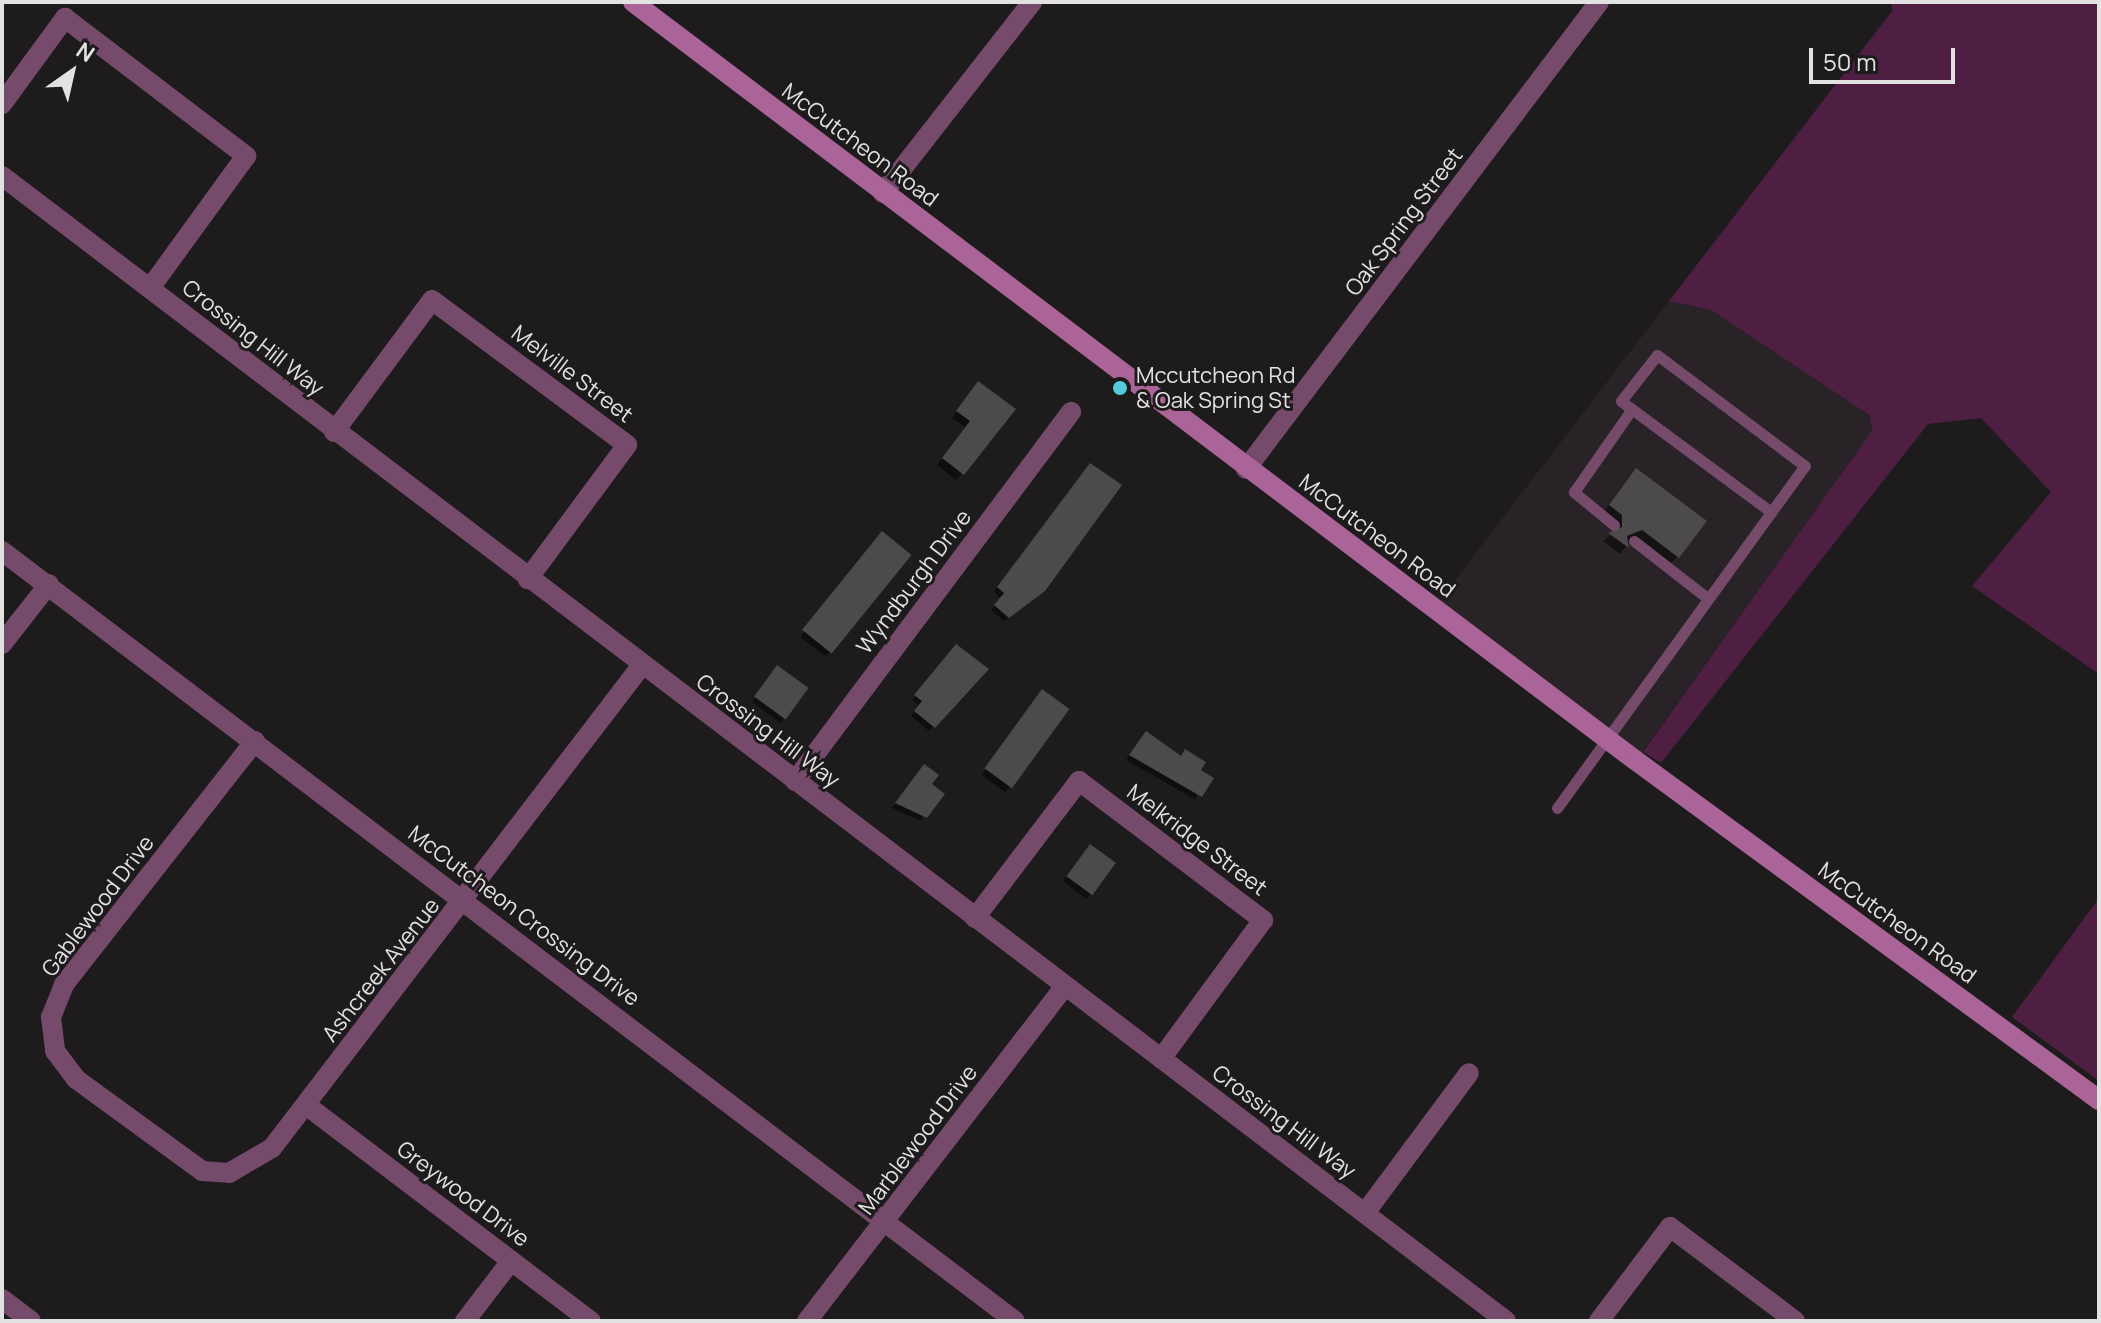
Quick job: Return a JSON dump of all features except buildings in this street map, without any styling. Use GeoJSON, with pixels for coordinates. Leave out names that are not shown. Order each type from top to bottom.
{"type":"FeatureCollection","features":[{"type":"Feature","properties":{"kind":"main road","name":"McCutcheon Road"},"geometry":{"type":"LineString","coordinates":[[633,2],[1246,469],[2099,1100]]}},
{"type":"Feature","properties":{"kind":"street"},"geometry":{"type":"LineString","coordinates":[[883,193],[1032,2]]}},
{"type":"Feature","properties":{"kind":"street","name":"Oak Spring Street"},"geometry":{"type":"LineString","coordinates":[[1246,469],[1599,2]]}},
{"type":"Feature","properties":{"kind":"street"},"geometry":{"type":"LineString","coordinates":[[2,104],[65,18],[246,156],[150,288]]}},
{"type":"Feature","properties":{"kind":"street","name":"Crossing Hill Way"},"geometry":{"type":"LineString","coordinates":[[2,176],[334,432],[1506,1321]]}},
{"type":"Feature","properties":{"kind":"street","name":"Melville Street"},"geometry":{"type":"LineString","coordinates":[[334,432],[432,300],[627,445],[528,579]]}},
{"type":"Feature","properties":{"kind":"street","name":"Wyndburgh Drive"},"geometry":{"type":"LineString","coordinates":[[795,781],[1071,412]]}},
{"type":"Feature","properties":{"kind":"street","name":"McCutcheon Crossing Drive"},"geometry":{"type":"LineString","coordinates":[[2,551],[1015,1321]]}},
{"type":"Feature","properties":{"kind":"street"},"geometry":{"type":"LineString","coordinates":[[2,644],[49,584]]}},
{"type":"Feature","properties":{"kind":"street","name":"Ashcreek Avenue"},"geometry":{"type":"LineString","coordinates":[[229,1173],[272,1148],[465,901],[642,665]]}},
{"type":"Feature","properties":{"kind":"street","name":"Gablewood Drive"},"geometry":{"type":"LineString","coordinates":[[229,1173],[178,1159],[76,1079],[55,1051],[51,1017],[64,985],[255,741]]}},
{"type":"Feature","properties":{"kind":"street","name":"Melkridge Street"},"geometry":{"type":"LineString","coordinates":[[975,918],[1079,781],[1263,920],[1161,1059]]}},
{"type":"Feature","properties":{"kind":"street","name":"Marblewood Drive"},"geometry":{"type":"LineString","coordinates":[[807,1321],[1065,986]]}},
{"type":"Feature","properties":{"kind":"street"},"geometry":{"type":"LineString","coordinates":[[1365,1213],[1469,1073]]}},
{"type":"Feature","properties":{"kind":"street","name":"Greywood Drive"},"geometry":{"type":"LineString","coordinates":[[306,1105],[591,1321]]}},
{"type":"Feature","properties":{"kind":"street"},"geometry":{"type":"LineString","coordinates":[[1599,1321],[1670,1227],[1795,1321]]}},
{"type":"Feature","properties":{"kind":"street"},"geometry":{"type":"LineString","coordinates":[[465,1321],[511,1261]]}},
{"type":"Feature","properties":{"kind":"street"},"geometry":{"type":"LineString","coordinates":[[2,1299],[31,1321]]}},
{"type":"Feature","properties":{"kind":"lane"},"geometry":{"type":"LineString","coordinates":[[1557,808],[1706,597],[1771,512],[1805,466],[1657,355],[1621,401],[1771,512]]}},
{"type":"Feature","properties":{"kind":"lane"},"geometry":{"type":"LineString","coordinates":[[1614,525],[1574,492],[1632,409]]}},
{"type":"Feature","properties":{"kind":"lane"},"geometry":{"type":"LineString","coordinates":[[1634,541],[1706,597]]}},
{"type":"Feature","properties":{"kind":"shaded area"},"geometry":{"type":"Polygon","coordinates":[[[1891,2],[2099,2],[2099,674],[1972,586],[2051,492],[1981,418],[1928,424],[1661,763],[1643,752],[1872,431],[1869,415],[1711,310],[1669,301],[1892,11],[1891,2]]]}},
{"type":"Feature","properties":{"kind":"shaded area"},"geometry":{"type":"Polygon","coordinates":[[[1669,301],[1711,310],[1869,415],[1872,432],[1638,758],[1435,606],[1669,301]]]}},
{"type":"Feature","properties":{"kind":"shaded area"},"geometry":{"type":"Polygon","coordinates":[[[2099,898],[2099,1081],[2012,1017],[2099,898]]]}},
{"type":"Feature","properties":{"kind":"place","name":"Mccutcheon Rd & Oak Spring St"},"geometry":{"type":"Point","coordinates":[1120,388]}}]}
